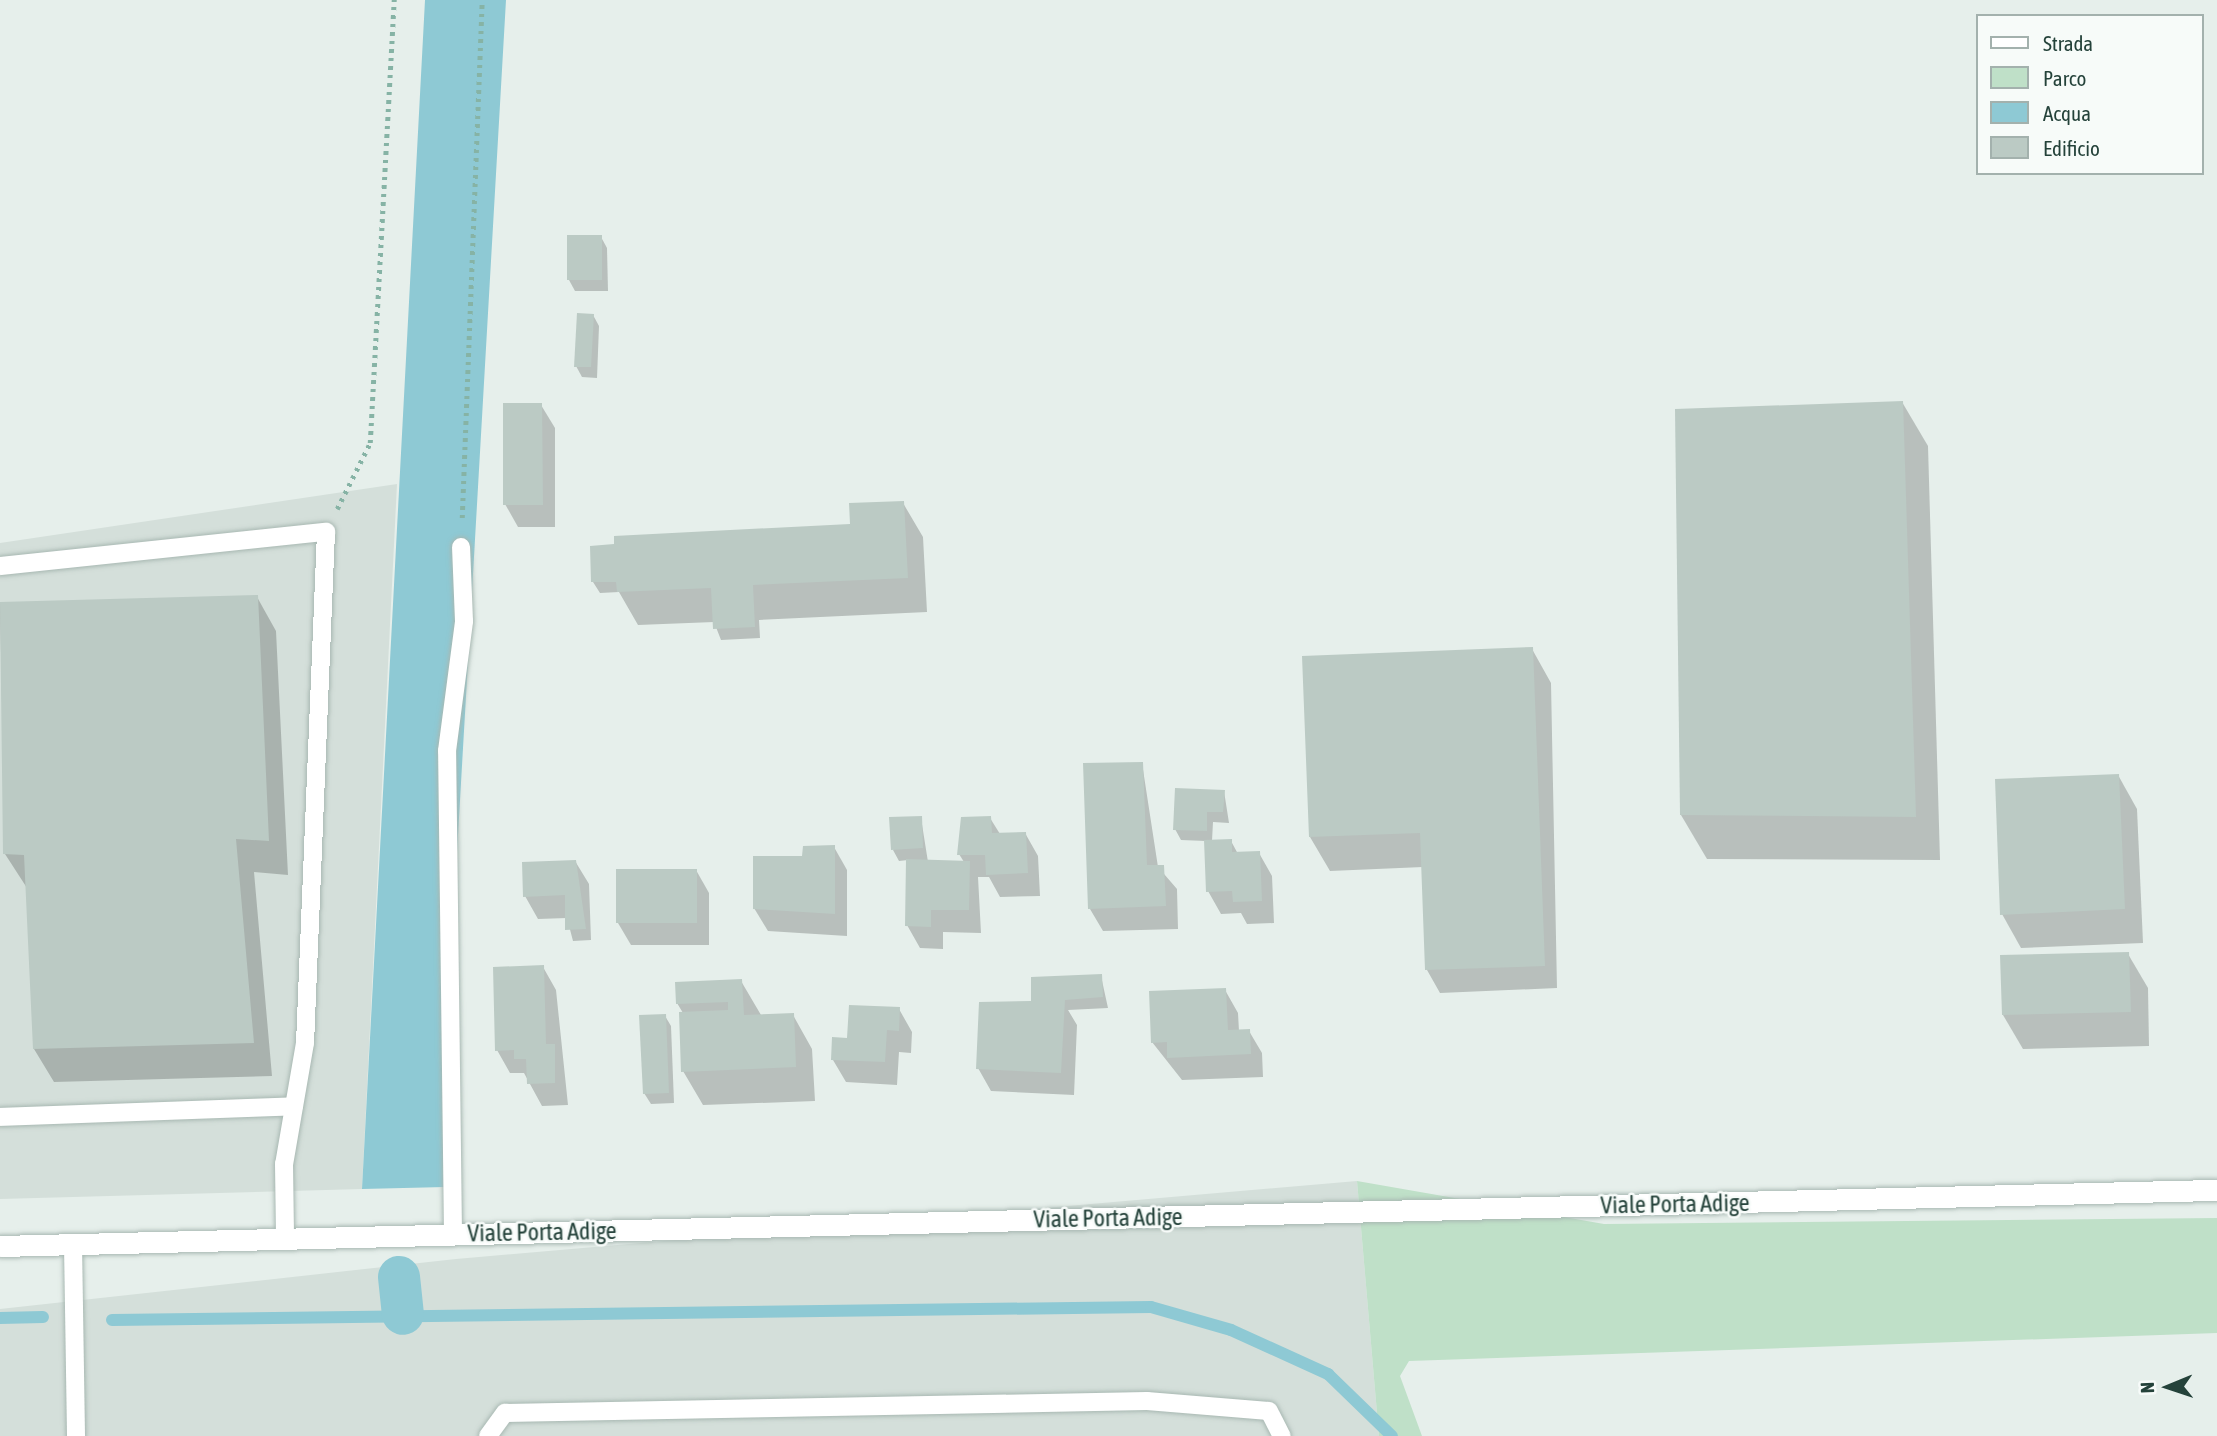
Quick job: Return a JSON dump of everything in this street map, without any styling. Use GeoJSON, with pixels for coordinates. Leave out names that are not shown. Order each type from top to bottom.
{"type":"FeatureCollection","features":[{"type":"Feature","properties":{"kind":"main road","name":"Viale Porta Adige"},"geometry":{"type":"LineString","coordinates":[[0,1247],[2217,1190]]}},
{"type":"Feature","properties":{"kind":"lane"},"geometry":{"type":"LineString","coordinates":[[0,566],[326,531],[305,1043],[284,1164],[285,1238]]}},
{"type":"Feature","properties":{"kind":"lane"},"geometry":{"type":"LineString","coordinates":[[453,1234],[447,751],[464,621],[461,547]]}},
{"type":"Feature","properties":{"kind":"lane"},"geometry":{"type":"LineString","coordinates":[[0,1117],[294,1106]]}},
{"type":"Feature","properties":{"kind":"lane"},"geometry":{"type":"LineString","coordinates":[[73,1244],[76,1436]]}},
{"type":"Feature","properties":{"kind":"lane"},"geometry":{"type":"LineString","coordinates":[[488,1436],[505,1412],[1147,1401],[1269,1411],[1282,1436]]}},
{"type":"Feature","properties":{"kind":"path"},"geometry":{"type":"LineString","coordinates":[[326,531],[370,443],[394,0]]}},
{"type":"Feature","properties":{"kind":"path"},"geometry":{"type":"LineString","coordinates":[[461,547],[482,0]]}},
{"type":"Feature","properties":{"kind":"shaded area"},"geometry":{"type":"Polygon","coordinates":[[[397,484],[362,1189],[0,1199],[0,543],[397,484]]]}},
{"type":"Feature","properties":{"kind":"shaded area"},"geometry":{"type":"Polygon","coordinates":[[[1357,1181],[1379,1436],[0,1436],[0,1309],[456,1259],[1357,1181]]]}},
{"type":"Feature","properties":{"kind":"green space"},"geometry":{"type":"Polygon","coordinates":[[[1357,1181],[1604,1224],[2217,1218],[2217,1333],[1409,1361],[1400,1376],[1422,1436],[1379,1436],[1357,1181]]]}},
{"type":"Feature","properties":{"kind":"water"},"geometry":{"type":"Polygon","coordinates":[[[425,0],[506,0],[446,1044],[445,1187],[362,1189],[425,0]]]}},
{"type":"Feature","properties":{"kind":"building"},"geometry":{"type":"Polygon","coordinates":[[[567,235],[602,235],[602,280],[567,280],[567,235]]]}},
{"type":"Feature","properties":{"kind":"building"},"geometry":{"type":"Polygon","coordinates":[[[577,313],[594,314],[591,367],[574,367],[577,313]]]}},
{"type":"Feature","properties":{"kind":"building"},"geometry":{"type":"Polygon","coordinates":[[[1903,401],[1916,817],[1680,815],[1675,409],[1903,401]]]}},
{"type":"Feature","properties":{"kind":"building"},"geometry":{"type":"Polygon","coordinates":[[[503,403],[542,403],[543,505],[503,505],[503,403]]]}},
{"type":"Feature","properties":{"kind":"building"},"geometry":{"type":"Polygon","coordinates":[[[904,501],[908,578],[753,585],[755,627],[713,629],[711,588],[617,592],[616,582],[591,582],[590,546],[614,544],[614,536],[850,524],[849,503],[904,501]]]}},
{"type":"Feature","properties":{"kind":"building"},"geometry":{"type":"Polygon","coordinates":[[[258,595],[269,841],[236,839],[254,1043],[33,1049],[24,855],[3,854],[0,602],[258,595]]]}},
{"type":"Feature","properties":{"kind":"building"},"geometry":{"type":"Polygon","coordinates":[[[1533,647],[1545,966],[1425,970],[1420,833],[1309,837],[1302,656],[1533,647]]]}},
{"type":"Feature","properties":{"kind":"building"},"geometry":{"type":"Polygon","coordinates":[[[1143,762],[1147,865],[1164,865],[1166,906],[1088,909],[1083,763],[1143,762]]]}},
{"type":"Feature","properties":{"kind":"building"},"geometry":{"type":"Polygon","coordinates":[[[2119,774],[2125,909],[2000,915],[1995,779],[2119,774]]]}},
{"type":"Feature","properties":{"kind":"building"},"geometry":{"type":"Polygon","coordinates":[[[1175,788],[1225,790],[1223,812],[1207,812],[1207,831],[1173,830],[1175,788]]]}},
{"type":"Feature","properties":{"kind":"building"},"geometry":{"type":"Polygon","coordinates":[[[922,816],[923,848],[891,850],[889,817],[922,816]]]}},
{"type":"Feature","properties":{"kind":"building"},"geometry":{"type":"Polygon","coordinates":[[[991,816],[992,833],[1026,832],[1028,873],[986,875],[985,855],[957,855],[961,817],[991,816]]]}},
{"type":"Feature","properties":{"kind":"building"},"geometry":{"type":"Polygon","coordinates":[[[1232,839],[1232,852],[1260,851],[1262,901],[1233,902],[1232,891],[1206,892],[1204,840],[1232,839]]]}},
{"type":"Feature","properties":{"kind":"building"},"geometry":{"type":"Polygon","coordinates":[[[835,845],[835,914],[753,909],[753,856],[802,856],[803,846],[835,845]]]}},
{"type":"Feature","properties":{"kind":"building"},"geometry":{"type":"Polygon","coordinates":[[[906,859],[970,861],[969,910],[931,910],[931,927],[905,926],[906,859]]]}},
{"type":"Feature","properties":{"kind":"building"},"geometry":{"type":"Polygon","coordinates":[[[576,860],[586,929],[565,930],[565,895],[523,897],[522,862],[576,860]]]}},
{"type":"Feature","properties":{"kind":"building"},"geometry":{"type":"Polygon","coordinates":[[[616,869],[697,869],[697,923],[616,923],[616,869]]]}},
{"type":"Feature","properties":{"kind":"building"},"geometry":{"type":"Polygon","coordinates":[[[2129,952],[2131,1012],[2002,1015],[2000,955],[2129,952]]]}},
{"type":"Feature","properties":{"kind":"building"},"geometry":{"type":"Polygon","coordinates":[[[544,965],[546,1044],[555,1044],[555,1083],[527,1084],[526,1059],[514,1059],[514,1050],[495,1051],[493,967],[544,965]]]}},
{"type":"Feature","properties":{"kind":"building"},"geometry":{"type":"Polygon","coordinates":[[[1102,974],[1103,997],[1065,1000],[1061,1073],[976,1069],[979,1002],[1031,1001],[1031,977],[1102,974]]]}},
{"type":"Feature","properties":{"kind":"building"},"geometry":{"type":"Polygon","coordinates":[[[742,979],[744,1015],[794,1013],[796,1067],[681,1072],[679,1012],[728,1010],[728,1002],[676,1004],[675,982],[742,979]]]}},
{"type":"Feature","properties":{"kind":"building"},"geometry":{"type":"Polygon","coordinates":[[[1226,988],[1228,1030],[1250,1029],[1251,1054],[1167,1058],[1167,1042],[1151,1043],[1149,991],[1226,988]]]}},
{"type":"Feature","properties":{"kind":"building"},"geometry":{"type":"Polygon","coordinates":[[[849,1005],[900,1007],[899,1031],[887,1030],[885,1062],[831,1060],[832,1037],[847,1038],[849,1005]]]}},
{"type":"Feature","properties":{"kind":"building"},"geometry":{"type":"Polygon","coordinates":[[[666,1014],[669,1093],[643,1094],[639,1015],[666,1014]]]}},
{"type":"Feature","properties":{"kind":"waterway"},"geometry":{"type":"LineString","coordinates":[[399,1277],[403,1314]]}},
{"type":"Feature","properties":{"kind":"waterway"},"geometry":{"type":"LineString","coordinates":[[112,1320],[1151,1307],[1231,1330],[1328,1374],[1392,1436]]}},
{"type":"Feature","properties":{"kind":"waterway"},"geometry":{"type":"LineString","coordinates":[[0,1318],[43,1317]]}}]}
